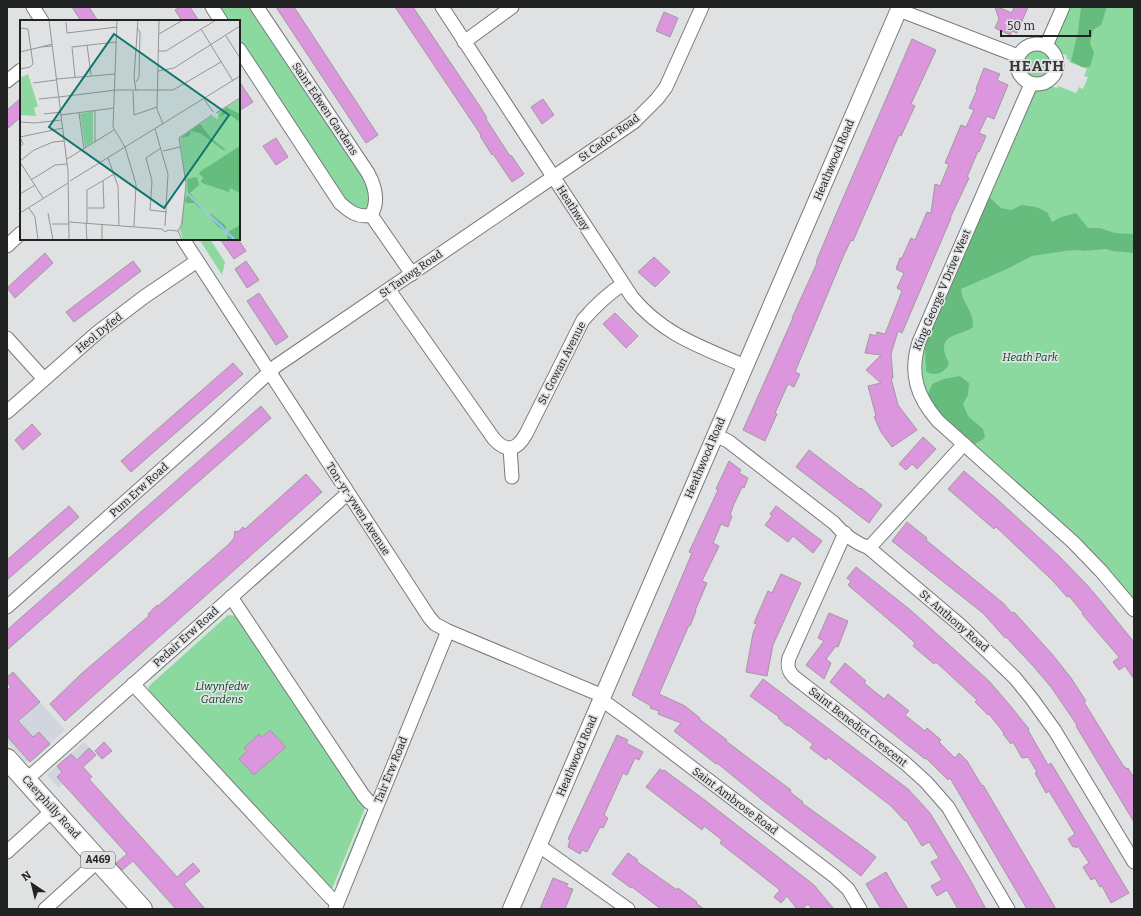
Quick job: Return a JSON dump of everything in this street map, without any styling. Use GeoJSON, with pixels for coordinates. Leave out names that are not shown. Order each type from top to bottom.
{"type":"FeatureCollection","features":[{"type":"Feature","properties":{"kind":"main road","name":"Caerphilly Road"},"geometry":{"type":"LineString","coordinates":[[8,763],[26,780],[142,909]]}},
{"type":"Feature","properties":{"kind":"street"},"geometry":{"type":"LineString","coordinates":[[33,7],[41,20]]}},
{"type":"Feature","properties":{"kind":"street"},"geometry":{"type":"LineString","coordinates":[[212,7],[220,20]]}},
{"type":"Feature","properties":{"kind":"street","name":"Saint Edwen Gardens"},"geometry":{"type":"LineString","coordinates":[[257,7],[368,173],[372,181],[376,202],[371,215]]}},
{"type":"Feature","properties":{"kind":"street","name":"Heathway"},"geometry":{"type":"LineString","coordinates":[[442,7],[623,284],[641,308],[674,334],[699,347],[745,366]]}},
{"type":"Feature","properties":{"kind":"street"},"geometry":{"type":"LineString","coordinates":[[464,42],[512,7]]}},
{"type":"Feature","properties":{"kind":"street","name":"St Cadoc Road"},"geometry":{"type":"LineString","coordinates":[[553,177],[623,131],[657,99],[673,75],[702,7]]}},
{"type":"Feature","properties":{"kind":"street"},"geometry":{"type":"LineString","coordinates":[[1046,46],[1063,7]]}},
{"type":"Feature","properties":{"kind":"street"},"geometry":{"type":"LineString","coordinates":[[900,8],[1018,56]]}},
{"type":"Feature","properties":{"kind":"street","name":"Heathwood Road"},"geometry":{"type":"LineString","coordinates":[[511,909],[900,8]]}},
{"type":"Feature","properties":{"kind":"street"},"geometry":{"type":"LineString","coordinates":[[1032,44],[1046,46],[1054,54],[1057,60],[1056,71],[1052,78],[1047,82],[1041,84],[1030,84],[1023,80],[1019,75],[1016,63],[1018,56],[1026,47],[1032,44]]}},
{"type":"Feature","properties":{"kind":"street"},"geometry":{"type":"LineString","coordinates":[[240,51],[340,203],[356,215],[363,217],[371,215],[412,274]]}},
{"type":"Feature","properties":{"kind":"street"},"geometry":{"type":"LineString","coordinates":[[7,81],[20,71]]}},
{"type":"Feature","properties":{"kind":"street","name":"King George V Drive West"},"geometry":{"type":"LineString","coordinates":[[1030,84],[919,342],[915,353],[915,378],[923,400],[938,421],[1073,542],[1101,571],[1134,610]]}},
{"type":"Feature","properties":{"kind":"street","name":"St Tanwg Road"},"geometry":{"type":"LineString","coordinates":[[270,372],[276,366],[553,177]]}},
{"type":"Feature","properties":{"kind":"street"},"geometry":{"type":"LineString","coordinates":[[7,246],[20,234]]}},
{"type":"Feature","properties":{"kind":"street","name":"Ton-yr-ywen Avenue"},"geometry":{"type":"LineString","coordinates":[[184,240],[428,617],[435,624],[448,631],[602,698]]}},
{"type":"Feature","properties":{"kind":"street","name":"Heol Dyfed"},"geometry":{"type":"LineString","coordinates":[[7,412],[110,323],[144,297],[197,261]]}},
{"type":"Feature","properties":{"kind":"street","name":"St. Gowan Avenue"},"geometry":{"type":"LineString","coordinates":[[510,448],[522,442],[583,320],[590,311],[623,284]]}},
{"type":"Feature","properties":{"kind":"street"},"geometry":{"type":"LineString","coordinates":[[389,290],[494,439],[505,448],[510,448],[512,477]]}},
{"type":"Feature","properties":{"kind":"street"},"geometry":{"type":"LineString","coordinates":[[7,338],[44,379]]}},
{"type":"Feature","properties":{"kind":"street","name":"Pum Erw Road"},"geometry":{"type":"LineString","coordinates":[[7,607],[270,372]]}},
{"type":"Feature","properties":{"kind":"street","name":"St. Anthony Road"},"geometry":{"type":"LineString","coordinates":[[715,435],[728,441],[859,544],[869,548],[960,626],[1015,678],[1055,731],[1134,862]]}},
{"type":"Feature","properties":{"kind":"street"},"geometry":{"type":"LineString","coordinates":[[869,548],[964,444]]}},
{"type":"Feature","properties":{"kind":"street","name":"Pedair Erw Road"},"geometry":{"type":"LineString","coordinates":[[26,780],[347,494]]}},
{"type":"Feature","properties":{"kind":"street","name":"Saint Benedict Crescent"},"geometry":{"type":"LineString","coordinates":[[845,533],[789,658],[787,664],[788,670],[794,677],[926,782],[948,807],[1008,909]]}},
{"type":"Feature","properties":{"kind":"street"},"geometry":{"type":"LineString","coordinates":[[230,597],[363,794],[369,802],[376,806]]}},
{"type":"Feature","properties":{"kind":"street","name":"Tair Erw Road"},"geometry":{"type":"LineString","coordinates":[[336,906],[448,631]]}},
{"type":"Feature","properties":{"kind":"street"},"geometry":{"type":"LineString","coordinates":[[133,684],[330,897],[336,906]]}},
{"type":"Feature","properties":{"kind":"street","name":"Saint Ambrose Road"},"geometry":{"type":"LineString","coordinates":[[602,698],[834,876],[848,889],[860,909]]}},
{"type":"Feature","properties":{"kind":"street"},"geometry":{"type":"LineString","coordinates":[[7,852],[53,810]]}},
{"type":"Feature","properties":{"kind":"street"},"geometry":{"type":"LineString","coordinates":[[538,846],[628,909]]}},
{"type":"Feature","properties":{"kind":"street"},"geometry":{"type":"LineString","coordinates":[[45,909],[98,861]]}},
{"type":"Feature","properties":{"kind":"shaded area"},"geometry":{"type":"Polygon","coordinates":[[[40,702],[65,730],[29,762],[25,762],[7,741],[7,732],[40,702]]]}},
{"type":"Feature","properties":{"kind":"shaded area"},"geometry":{"type":"Polygon","coordinates":[[[84,742],[96,755],[59,788],[47,775],[84,742]]]}},
{"type":"Feature","properties":{"kind":"green space"},"geometry":{"type":"Polygon","coordinates":[[[216,7],[253,7],[365,176],[371,196],[367,210],[349,207],[240,44],[240,20],[224,20],[216,7]]]}},
{"type":"Feature","properties":{"kind":"green space","name":"Heath Park"},"geometry":{"type":"Polygon","coordinates":[[[1066,7],[1134,7],[1134,605],[927,403],[918,360],[1033,90],[1049,86],[1057,88],[1058,86],[1076,93],[1079,87],[1083,89],[1088,77],[1084,76],[1087,69],[1069,62],[1070,60],[1067,59],[1066,55],[1060,53],[1054,42],[1066,7]]]}},
{"type":"Feature","properties":{"kind":"green space"},"geometry":{"type":"Polygon","coordinates":[[[1081,7],[1107,7],[1101,25],[1093,30],[1090,43],[1094,53],[1090,67],[1082,67],[1071,61],[1078,32],[1081,7]]]}},
{"type":"Feature","properties":{"kind":"green space"},"geometry":{"type":"Polygon","coordinates":[[[1034,48],[1040,48],[1050,55],[1053,64],[1052,70],[1046,77],[1040,80],[1034,80],[1024,73],[1021,67],[1021,61],[1028,51],[1034,48]]]}},
{"type":"Feature","properties":{"kind":"green space"},"geometry":{"type":"Polygon","coordinates":[[[987,195],[1001,208],[1011,210],[1022,205],[1036,207],[1047,212],[1052,222],[1061,217],[1076,213],[1088,228],[1100,228],[1115,233],[1134,234],[1134,253],[1106,249],[1065,251],[1032,256],[1007,269],[961,289],[963,299],[972,316],[973,327],[953,336],[945,342],[945,355],[949,363],[948,366],[940,373],[929,373],[926,371],[925,350],[930,325],[987,195]]]}},
{"type":"Feature","properties":{"kind":"green space"},"geometry":{"type":"Polygon","coordinates":[[[200,240],[211,240],[225,262],[222,275],[200,240]]]}},
{"type":"Feature","properties":{"kind":"green space"},"geometry":{"type":"Polygon","coordinates":[[[960,376],[969,383],[968,395],[963,404],[968,416],[983,429],[985,438],[975,444],[957,433],[942,417],[928,394],[932,384],[944,379],[960,376]]]}},
{"type":"Feature","properties":{"kind":"green space"},"geometry":{"type":"Polygon","coordinates":[[[221,613],[223,615],[150,680],[148,678],[221,613]]]}},
{"type":"Feature","properties":{"kind":"green space","name":"Llwynfedw Gardens"},"geometry":{"type":"Polygon","coordinates":[[[228,615],[236,616],[365,808],[332,889],[328,889],[148,692],[149,686],[228,615]]]}},
{"type":"Feature","properties":{"kind":"green space"},"geometry":{"type":"Polygon","coordinates":[[[365,813],[368,814],[339,885],[336,884],[365,813]]]}},
{"type":"Feature","properties":{"kind":"building"},"geometry":{"type":"Polygon","coordinates":[[[72,7],[89,7],[97,20],[80,20],[72,7]]]}},
{"type":"Feature","properties":{"kind":"building"},"geometry":{"type":"Polygon","coordinates":[[[180,7],[190,7],[198,20],[181,20],[175,10],[180,7]]]}},
{"type":"Feature","properties":{"kind":"building"},"geometry":{"type":"Polygon","coordinates":[[[276,7],[294,7],[378,135],[366,143],[276,7]]]}},
{"type":"Feature","properties":{"kind":"building"},"geometry":{"type":"Polygon","coordinates":[[[395,7],[413,7],[481,108],[487,118],[486,119],[510,156],[511,155],[524,174],[512,182],[493,154],[492,155],[480,136],[481,135],[395,7]]]}},
{"type":"Feature","properties":{"kind":"building"},"geometry":{"type":"Polygon","coordinates":[[[995,7],[1012,13],[1014,7],[1028,7],[1017,33],[1012,31],[1010,35],[995,28],[999,19],[995,7]]]}},
{"type":"Feature","properties":{"kind":"building"},"geometry":{"type":"Polygon","coordinates":[[[664,12],[678,18],[670,37],[656,31],[664,12]]]}},
{"type":"Feature","properties":{"kind":"building"},"geometry":{"type":"Polygon","coordinates":[[[912,39],[936,50],[911,104],[915,106],[901,136],[899,135],[853,241],[851,240],[843,257],[795,372],[800,374],[794,387],[788,384],[775,413],[777,414],[765,441],[743,430],[817,263],[816,262],[834,219],[912,39]]]}},
{"type":"Feature","properties":{"kind":"building"},"geometry":{"type":"Polygon","coordinates":[[[984,68],[1000,74],[997,80],[1008,85],[994,119],[987,116],[979,133],[986,136],[967,177],[969,178],[950,218],[902,333],[898,331],[891,354],[893,378],[891,378],[898,405],[917,430],[892,447],[881,432],[874,417],[876,416],[868,386],[881,383],[866,370],[881,355],[865,353],[870,334],[876,336],[877,332],[885,334],[902,291],[897,288],[904,273],[896,269],[900,258],[902,258],[911,238],[915,240],[927,212],[931,213],[935,184],[940,186],[949,164],[945,163],[961,125],[966,127],[974,110],[969,108],[984,68]]]}},
{"type":"Feature","properties":{"kind":"building"},"geometry":{"type":"Polygon","coordinates":[[[240,82],[253,102],[240,110],[240,82]]]}},
{"type":"Feature","properties":{"kind":"building"},"geometry":{"type":"Polygon","coordinates":[[[20,99],[20,118],[7,129],[7,110],[20,99]]]}},
{"type":"Feature","properties":{"kind":"building"},"geometry":{"type":"Polygon","coordinates":[[[543,99],[554,115],[542,124],[531,107],[543,99]]]}},
{"type":"Feature","properties":{"kind":"building"},"geometry":{"type":"Polygon","coordinates":[[[276,138],[288,157],[276,165],[263,146],[276,138]]]}},
{"type":"Feature","properties":{"kind":"building"},"geometry":{"type":"Polygon","coordinates":[[[221,240],[239,240],[246,251],[234,259],[221,240]]]}},
{"type":"Feature","properties":{"kind":"building"},"geometry":{"type":"Polygon","coordinates":[[[45,253],[53,263],[15,298],[7,288],[45,253]]]}},
{"type":"Feature","properties":{"kind":"building"},"geometry":{"type":"Polygon","coordinates":[[[654,257],[670,272],[655,287],[638,272],[654,257]]]}},
{"type":"Feature","properties":{"kind":"building"},"geometry":{"type":"Polygon","coordinates":[[[133,261],[141,271],[74,322],[66,312],[133,261]]]}},
{"type":"Feature","properties":{"kind":"building"},"geometry":{"type":"Polygon","coordinates":[[[246,261],[259,280],[247,288],[235,269],[246,261]]]}},
{"type":"Feature","properties":{"kind":"building"},"geometry":{"type":"Polygon","coordinates":[[[259,293],[288,337],[276,345],[247,301],[259,293]]]}},
{"type":"Feature","properties":{"kind":"building"},"geometry":{"type":"Polygon","coordinates":[[[615,313],[638,336],[626,348],[603,324],[615,313]]]}},
{"type":"Feature","properties":{"kind":"building"},"geometry":{"type":"Polygon","coordinates":[[[233,363],[243,374],[131,472],[121,461],[233,363]]]}},
{"type":"Feature","properties":{"kind":"building"},"geometry":{"type":"Polygon","coordinates":[[[261,406],[271,418],[7,650],[7,630],[261,406]]]}},
{"type":"Feature","properties":{"kind":"building"},"geometry":{"type":"Polygon","coordinates":[[[32,424],[41,434],[23,450],[15,440],[32,424]]]}},
{"type":"Feature","properties":{"kind":"building"},"geometry":{"type":"Polygon","coordinates":[[[923,437],[936,449],[917,469],[912,464],[906,470],[899,464],[923,437]]]}},
{"type":"Feature","properties":{"kind":"building"},"geometry":{"type":"Polygon","coordinates":[[[809,450],[882,505],[869,523],[796,467],[809,450]]]}},
{"type":"Feature","properties":{"kind":"building"},"geometry":{"type":"Polygon","coordinates":[[[729,461],[741,470],[739,473],[748,478],[744,488],[742,487],[734,504],[728,527],[721,524],[713,543],[719,546],[702,581],[707,583],[690,626],[689,625],[659,694],[685,706],[700,718],[699,719],[727,740],[726,741],[791,790],[790,792],[803,802],[802,803],[876,857],[861,876],[674,731],[681,723],[658,714],[659,711],[650,708],[651,706],[632,695],[692,553],[689,552],[718,490],[716,489],[729,461]]]}},
{"type":"Feature","properties":{"kind":"building"},"geometry":{"type":"Polygon","coordinates":[[[964,471],[1059,556],[1099,599],[1134,642],[1134,679],[1125,666],[1119,670],[1113,662],[1119,657],[1082,614],[1083,613],[1069,596],[1067,597],[1053,581],[996,527],[994,529],[948,489],[964,471]]]}},
{"type":"Feature","properties":{"kind":"building"},"geometry":{"type":"Polygon","coordinates":[[[306,474],[322,492],[65,721],[50,704],[81,674],[149,616],[148,614],[157,605],[158,606],[228,545],[234,538],[235,531],[238,532],[243,527],[245,529],[306,474]]]}},
{"type":"Feature","properties":{"kind":"building"},"geometry":{"type":"Polygon","coordinates":[[[69,506],[79,517],[7,580],[7,560],[69,506]]]}},
{"type":"Feature","properties":{"kind":"building"},"geometry":{"type":"Polygon","coordinates":[[[776,506],[822,541],[813,553],[793,536],[788,542],[765,525],[772,516],[770,514],[776,506]]]}},
{"type":"Feature","properties":{"kind":"building"},"geometry":{"type":"Polygon","coordinates":[[[907,522],[927,538],[926,540],[1003,603],[1012,613],[1014,612],[1052,654],[1071,678],[1124,767],[1127,769],[1128,768],[1134,778],[1134,822],[1076,726],[1077,725],[1051,687],[1034,667],[984,614],[892,541],[907,522]]]}},
{"type":"Feature","properties":{"kind":"building"},"geometry":{"type":"Polygon","coordinates":[[[856,567],[925,623],[989,681],[1008,703],[1029,729],[1028,730],[1048,765],[1051,763],[1129,893],[1111,903],[1102,886],[1100,887],[1095,878],[1091,880],[1083,867],[1089,863],[1078,846],[1076,848],[1075,846],[1073,847],[1068,839],[1075,834],[1049,791],[1046,793],[1035,773],[1037,772],[1028,757],[1022,758],[1013,742],[1011,744],[989,714],[988,715],[975,702],[977,700],[936,662],[934,664],[913,646],[915,643],[848,585],[851,581],[847,578],[856,567]]]}},
{"type":"Feature","properties":{"kind":"building"},"geometry":{"type":"Polygon","coordinates":[[[781,574],[801,583],[773,645],[767,676],[746,672],[753,633],[757,624],[754,623],[768,591],[772,593],[781,574]]]}},
{"type":"Feature","properties":{"kind":"building"},"geometry":{"type":"Polygon","coordinates":[[[829,613],[848,621],[838,647],[836,646],[826,659],[831,663],[824,679],[806,665],[824,641],[818,638],[829,613]]]}},
{"type":"Feature","properties":{"kind":"building"},"geometry":{"type":"Polygon","coordinates":[[[845,663],[866,681],[864,683],[884,699],[888,694],[909,711],[905,715],[925,731],[927,728],[941,740],[939,742],[955,758],[959,753],[967,761],[982,786],[983,785],[1056,909],[1027,909],[950,778],[948,780],[926,758],[925,759],[830,682],[845,663]]]}},
{"type":"Feature","properties":{"kind":"building"},"geometry":{"type":"Polygon","coordinates":[[[13,672],[40,702],[18,721],[33,737],[39,732],[50,744],[30,762],[7,736],[7,691],[11,687],[7,682],[7,677],[13,672]]]}},
{"type":"Feature","properties":{"kind":"building"},"geometry":{"type":"Polygon","coordinates":[[[763,679],[908,789],[930,813],[986,909],[958,909],[947,890],[937,896],[931,886],[942,880],[931,862],[939,858],[929,842],[922,846],[906,820],[905,821],[891,806],[828,757],[826,760],[810,748],[813,744],[788,725],[787,726],[778,718],[779,717],[750,696],[763,679]]]}},
{"type":"Feature","properties":{"kind":"building"},"geometry":{"type":"Polygon","coordinates":[[[270,730],[286,747],[254,775],[239,759],[247,751],[244,748],[259,734],[262,737],[270,730]]]}},
{"type":"Feature","properties":{"kind":"building"},"geometry":{"type":"Polygon","coordinates":[[[617,735],[628,740],[626,743],[643,752],[639,760],[635,758],[627,775],[623,773],[604,815],[608,818],[603,828],[600,827],[587,852],[582,850],[580,854],[568,847],[570,840],[568,839],[617,735]]]}},
{"type":"Feature","properties":{"kind":"building"},"geometry":{"type":"Polygon","coordinates":[[[104,742],[112,751],[102,759],[95,751],[104,742]]]}},
{"type":"Feature","properties":{"kind":"building"},"geometry":{"type":"Polygon","coordinates":[[[89,748],[96,755],[83,767],[92,777],[89,779],[177,877],[193,863],[200,871],[184,884],[205,909],[176,909],[133,861],[122,870],[116,863],[127,854],[57,777],[62,772],[57,766],[71,754],[77,760],[89,748]]]}},
{"type":"Feature","properties":{"kind":"building"},"geometry":{"type":"Polygon","coordinates":[[[660,769],[663,771],[664,770],[706,801],[814,885],[834,909],[812,909],[808,904],[802,909],[797,909],[787,896],[781,903],[774,897],[780,890],[720,843],[722,840],[704,826],[702,830],[646,787],[660,769]]]}},
{"type":"Feature","properties":{"kind":"building"},"geometry":{"type":"Polygon","coordinates":[[[628,853],[638,860],[636,861],[677,890],[678,888],[704,909],[661,909],[612,874],[628,853]]]}},
{"type":"Feature","properties":{"kind":"building"},"geometry":{"type":"Polygon","coordinates":[[[886,872],[908,909],[881,909],[866,884],[886,872]]]}},
{"type":"Feature","properties":{"kind":"building"},"geometry":{"type":"Polygon","coordinates":[[[553,878],[568,884],[566,887],[573,889],[565,909],[540,909],[553,878]]]}},
{"type":"Feature","properties":{"kind":"district","name":"HEATH"},"geometry":{"type":"Point","coordinates":[1037,66]}}]}
